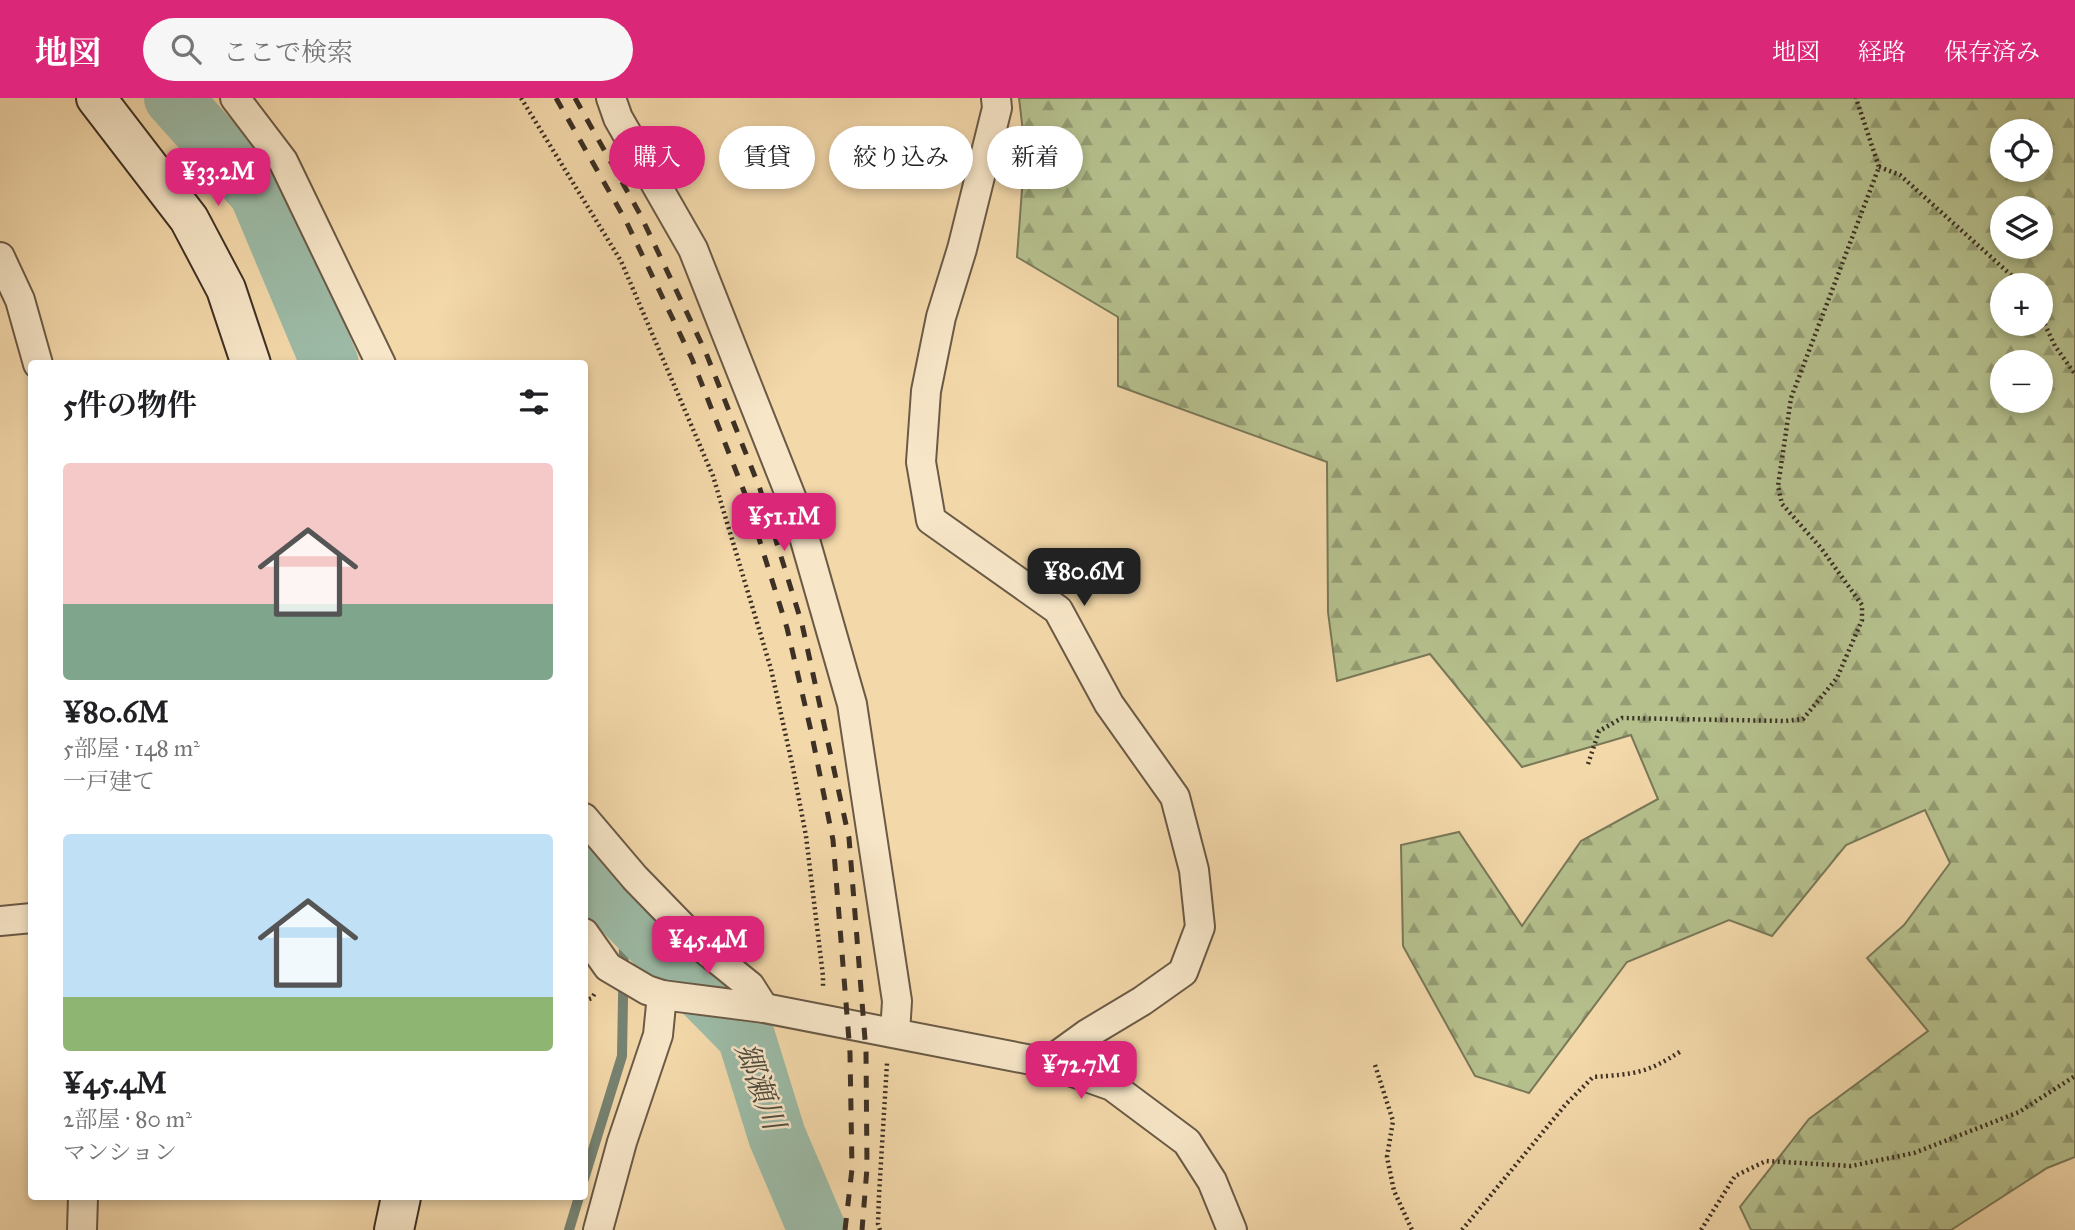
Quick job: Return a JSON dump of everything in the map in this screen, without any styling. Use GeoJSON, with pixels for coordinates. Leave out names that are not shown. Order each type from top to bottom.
{"type":"FeatureCollection","features":[{"type":"Feature","properties":{"kind":"main road"},"geometry":{"type":"LineString","coordinates":[[96,98],[190,219],[226,289],[250,360]]}},
{"type":"Feature","properties":{"kind":"main road"},"geometry":{"type":"LineString","coordinates":[[394,1230],[400,1200]]}},
{"type":"Feature","properties":{"kind":"street"},"geometry":{"type":"LineString","coordinates":[[235,98],[283,161],[379,360]]}},
{"type":"Feature","properties":{"kind":"street"},"geometry":{"type":"LineString","coordinates":[[611,98],[618,118],[693,248],[797,512],[852,704],[897,1001],[890,1032]]}},
{"type":"Feature","properties":{"kind":"street"},"geometry":{"type":"LineString","coordinates":[[996,98],[998,108],[941,317],[926,391],[921,462],[931,520],[1058,610],[1109,704],[1175,797],[1194,870],[1200,927],[1183,972],[1047,1063]]}},
{"type":"Feature","properties":{"kind":"street"},"geometry":{"type":"LineString","coordinates":[[0,257],[20,300],[37,360]]}},
{"type":"Feature","properties":{"kind":"street"},"geometry":{"type":"LineString","coordinates":[[588,823],[635,878],[702,947],[750,986],[756,1007]]}},
{"type":"Feature","properties":{"kind":"street"},"geometry":{"type":"LineString","coordinates":[[0,921],[28,918]]}},
{"type":"Feature","properties":{"kind":"street"},"geometry":{"type":"LineString","coordinates":[[588,939],[608,967],[655,993],[756,1007],[1047,1063],[1112,1086],[1186,1142],[1212,1181],[1232,1230]]}},
{"type":"Feature","properties":{"kind":"street"},"geometry":{"type":"LineString","coordinates":[[598,1230],[622,1142],[657,1035],[655,993]]}},
{"type":"Feature","properties":{"kind":"street"},"geometry":{"type":"LineString","coordinates":[[82,1230],[83,1200]]}},
{"type":"Feature","properties":{"kind":"path"},"geometry":{"type":"LineString","coordinates":[[521,98],[621,261],[713,476],[771,669],[793,768],[818,923],[823,976],[821,1020]]}},
{"type":"Feature","properties":{"kind":"path"},"geometry":{"type":"LineString","coordinates":[[1588,764],[1599,731],[1622,718],[1784,721],[1803,719],[1837,678],[1862,620],[1862,605],[1821,548],[1783,504],[1778,486],[1791,398],[1878,167],[1856,98]]}},
{"type":"Feature","properties":{"kind":"path"},"geometry":{"type":"LineString","coordinates":[[1878,167],[1900,175],[2009,273]]}},
{"type":"Feature","properties":{"kind":"path"},"geometry":{"type":"LineString","coordinates":[[2050,336],[2075,374]]}},
{"type":"Feature","properties":{"kind":"path"},"geometry":{"type":"LineString","coordinates":[[880,1230],[879,1195],[890,1032]]}},
{"type":"Feature","properties":{"kind":"path"},"geometry":{"type":"LineString","coordinates":[[1462,1230],[1566,1104],[1593,1077],[1654,1069],[1681,1051]]}},
{"type":"Feature","properties":{"kind":"path"},"geometry":{"type":"LineString","coordinates":[[1375,1065],[1393,1121],[1387,1157],[1394,1191],[1412,1230]]}},
{"type":"Feature","properties":{"kind":"path"},"geometry":{"type":"LineString","coordinates":[[1701,1230],[1735,1176],[1766,1161],[1852,1166],[1914,1153],[2019,1112],[2075,1076]]}},
{"type":"Feature","properties":{"kind":"green space"},"geometry":{"type":"Polygon","coordinates":[[[1019,98],[2075,98],[2075,1157],[2047,1168],[1951,1230],[1751,1230],[1740,1207],[1809,1119],[1928,1031],[1867,958],[1904,925],[1950,863],[1925,810],[1846,845],[1772,936],[1729,920],[1627,962],[1529,1093],[1475,1076],[1403,946],[1401,845],[1459,832],[1522,926],[1581,841],[1658,799],[1631,735],[1522,767],[1430,654],[1337,681],[1328,612],[1327,462],[1118,386],[1118,317],[1017,257],[1022,189],[1083,189],[1083,126],[1022,126],[1019,98]]]}},
{"type":"Feature","properties":{"kind":"waterway","name":"郷瀬川"},"geometry":{"type":"LineString","coordinates":[[173,98],[258,193],[328,360]]}},
{"type":"Feature","properties":{"kind":"waterway","name":"郷瀬川"},"geometry":{"type":"LineString","coordinates":[[588,876],[746,1036],[777,1136],[817,1230]]}},
{"type":"Feature","properties":{"kind":"waterway"},"geometry":{"type":"LineString","coordinates":[[588,1166],[622,1056],[624,943],[636,926]]}},
{"type":"Feature","properties":{"kind":"waterway"},"geometry":{"type":"LineString","coordinates":[[569,1230],[578,1200]]}},
{"type":"Feature","properties":{"kind":"railway"},"geometry":{"type":"LineString","coordinates":[[556,98],[626,221],[692,359],[745,494],[787,628],[833,840],[850,1053],[852,1169],[845,1230]]}},
{"type":"Feature","properties":{"kind":"railway"},"geometry":{"type":"LineString","coordinates":[[575,98],[640,214],[706,353],[760,489],[802,624],[849,838],[866,1052],[867,1168],[862,1230]]}}]}
